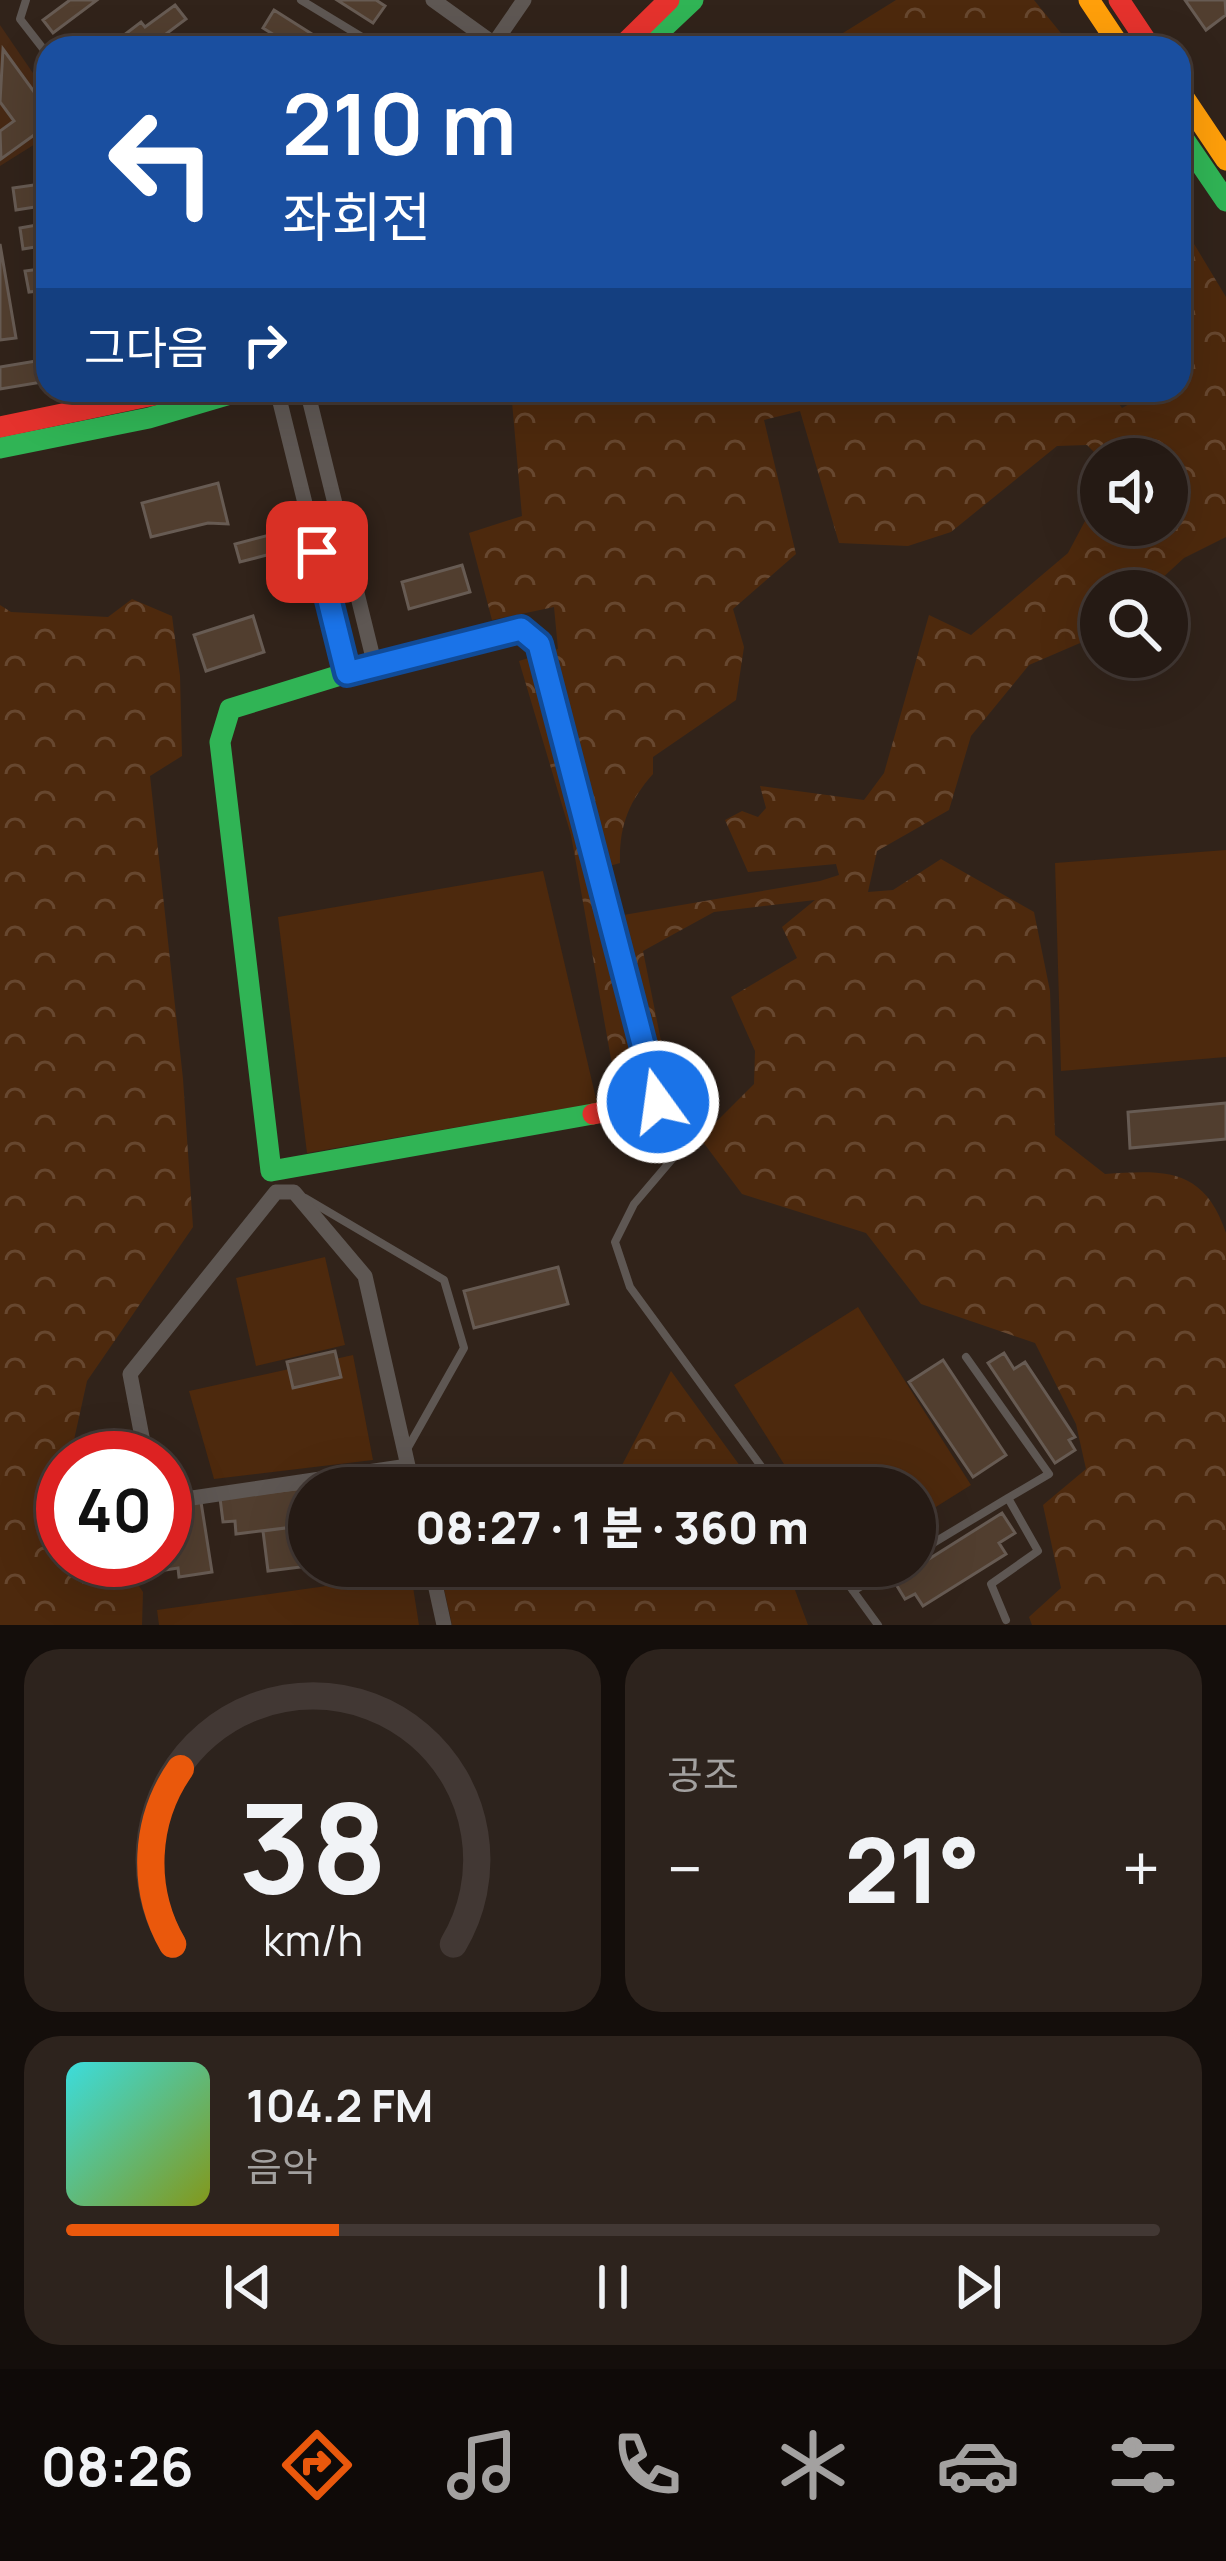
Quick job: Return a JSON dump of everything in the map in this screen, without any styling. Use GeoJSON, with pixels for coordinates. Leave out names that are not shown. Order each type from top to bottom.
{"type":"FeatureCollection","features":[{"type":"Feature","properties":{"kind":"street"},"geometry":{"type":"LineString","coordinates":[[433,0],[479,36]]}},
{"type":"Feature","properties":{"kind":"street"},"geometry":{"type":"LineString","coordinates":[[499,36],[524,0]]}},
{"type":"Feature","properties":{"kind":"street"},"geometry":{"type":"LineString","coordinates":[[632,36],[670,0]]}},
{"type":"Feature","properties":{"kind":"street"},"geometry":{"type":"LineString","coordinates":[[655,36],[693,0]]}},
{"type":"Feature","properties":{"kind":"street"},"geometry":{"type":"LineString","coordinates":[[1089,0],[1113,36]]}},
{"type":"Feature","properties":{"kind":"street"},"geometry":{"type":"LineString","coordinates":[[1119,0],[1143,36]]}},
{"type":"Feature","properties":{"kind":"street"},"geometry":{"type":"LineString","coordinates":[[1191,108],[1226,160]]}},
{"type":"Feature","properties":{"kind":"street"},"geometry":{"type":"LineString","coordinates":[[1191,150],[1226,201]]}},
{"type":"Feature","properties":{"kind":"street"},"geometry":{"type":"LineString","coordinates":[[0,427],[120,402]]}},
{"type":"Feature","properties":{"kind":"street"},"geometry":{"type":"LineString","coordinates":[[0,448],[149,418],[203,402]]}},
{"type":"Feature","properties":{"kind":"street"},"geometry":{"type":"LineString","coordinates":[[280,402],[347,673]]}},
{"type":"Feature","properties":{"kind":"street"},"geometry":{"type":"LineString","coordinates":[[310,402],[375,666]]}},
{"type":"Feature","properties":{"kind":"street"},"geometry":{"type":"LineString","coordinates":[[141,1431],[130,1374],[273,1181],[658,1102],[539,644],[521,629],[347,673],[230,709],[220,742],[273,1181]]}},
{"type":"Feature","properties":{"kind":"street"},"geometry":{"type":"LineString","coordinates":[[273,1181],[294,1192],[365,1276],[409,1467]]}},
{"type":"Feature","properties":{"kind":"street"},"geometry":{"type":"LineString","coordinates":[[192,1497],[407,1459]]}},
{"type":"Feature","properties":{"kind":"street"},"geometry":{"type":"LineString","coordinates":[[436,1587],[445,1625]]}},
{"type":"Feature","properties":{"kind":"lane"},"geometry":{"type":"LineString","coordinates":[[26,0],[20,19],[36,40]]}},
{"type":"Feature","properties":{"kind":"lane"},"geometry":{"type":"LineString","coordinates":[[302,0],[360,36]]}},
{"type":"Feature","properties":{"kind":"lane"},"geometry":{"type":"LineString","coordinates":[[658,1102],[685,1144],[634,1204],[615,1242],[630,1287],[762,1467]]}},
{"type":"Feature","properties":{"kind":"lane"},"geometry":{"type":"LineString","coordinates":[[294,1192],[444,1280],[464,1348],[407,1459]]}},
{"type":"Feature","properties":{"kind":"lane"},"geometry":{"type":"LineString","coordinates":[[936,1541],[1048,1474],[966,1357]]}},
{"type":"Feature","properties":{"kind":"lane"},"geometry":{"type":"LineString","coordinates":[[1004,1623],[991,1584],[1039,1551],[1008,1498]]}},
{"type":"Feature","properties":{"kind":"lane"},"geometry":{"type":"LineString","coordinates":[[850,1587],[878,1625]]}},
{"type":"Feature","properties":{"kind":"lane"},"geometry":{"type":"LineString","coordinates":[[853,1591],[860,1587]]}},
{"type":"Feature","properties":{"kind":"shaded area"},"geometry":{"type":"Polygon","coordinates":[[[0,25],[36,78],[36,144],[0,166],[0,25]]]}},
{"type":"Feature","properties":{"kind":"green space"},"geometry":{"type":"Polygon","coordinates":[[[896,0],[1034,0],[1063,36],[838,36],[896,0]]]}},
{"type":"Feature","properties":{"kind":"green space"},"geometry":{"type":"Polygon","coordinates":[[[1191,239],[1226,297],[1226,537],[1171,570],[1080,570],[1080,643],[1029,665],[971,736],[949,810],[877,851],[868,892],[893,890],[941,859],[1034,912],[1050,991],[1055,1135],[1105,1174],[1146,1172],[1194,1184],[1217,1211],[1226,1233],[1226,1625],[1032,1625],[1029,1617],[1061,1588],[1043,1505],[1086,1469],[1076,1424],[1035,1343],[921,1304],[866,1233],[742,1194],[700,1138],[754,1084],[755,1051],[731,997],[797,958],[782,927],[815,900],[714,912],[643,951],[669,1081],[615,1081],[571,835],[519,661],[558,649],[554,607],[492,620],[469,533],[522,516],[512,402],[1117,402],[1122,408],[1133,402],[1191,402],[1191,239]],[[800,411],[764,420],[796,554],[733,609],[744,647],[736,700],[653,757],[653,774],[632,804],[624,826],[620,863],[599,869],[612,917],[839,875],[836,864],[748,872],[725,820],[742,811],[758,817],[766,808],[760,786],[864,800],[884,773],[929,615],[971,635],[1068,553],[1080,530],[1080,546],[1188,546],[1188,438],[1080,438],[1080,445],[1057,446],[951,532],[908,546],[839,543],[800,411]]]}},
{"type":"Feature","properties":{"kind":"green space"},"geometry":{"type":"Polygon","coordinates":[[[132,599],[172,616],[180,676],[182,756],[150,776],[183,1079],[193,1227],[87,1381],[76,1431],[36,1431],[36,1587],[140,1587],[142,1625],[0,1625],[0,605],[11,612],[108,617],[132,599]]]}},
{"type":"Feature","properties":{"kind":"green space"},"geometry":{"type":"Polygon","coordinates":[[[1226,850],[1226,1057],[1061,1071],[1055,863],[1226,850]]]}},
{"type":"Feature","properties":{"kind":"green space"},"geometry":{"type":"Polygon","coordinates":[[[543,871],[597,1103],[307,1153],[278,917],[543,871]]]}},
{"type":"Feature","properties":{"kind":"green space"},"geometry":{"type":"Polygon","coordinates":[[[325,1257],[345,1345],[256,1366],[236,1278],[325,1257]]]}},
{"type":"Feature","properties":{"kind":"green space"},"geometry":{"type":"Polygon","coordinates":[[[858,1307],[971,1485],[936,1507],[936,1467],[786,1467],[734,1385],[858,1307]]]}},
{"type":"Feature","properties":{"kind":"green space"},"geometry":{"type":"Polygon","coordinates":[[[353,1355],[373,1460],[214,1479],[189,1391],[353,1355]]]}},
{"type":"Feature","properties":{"kind":"green space"},"geometry":{"type":"Polygon","coordinates":[[[671,1371],[741,1467],[621,1467],[671,1371]]]}},
{"type":"Feature","properties":{"kind":"green space"},"geometry":{"type":"Polygon","coordinates":[[[319,1587],[413,1587],[419,1625],[159,1625],[157,1610],[319,1587]]]}},
{"type":"Feature","properties":{"kind":"green space"},"geometry":{"type":"Polygon","coordinates":[[[444,1587],[794,1587],[808,1625],[452,1625],[444,1587]]]}},
{"type":"Feature","properties":{"kind":"building"},"geometry":{"type":"Polygon","coordinates":[[[70,0],[97,0],[53,33],[43,20],[70,0]]]}},
{"type":"Feature","properties":{"kind":"building"},"geometry":{"type":"Polygon","coordinates":[[[337,0],[376,0],[385,6],[373,23],[337,0]]]}},
{"type":"Feature","properties":{"kind":"building"},"geometry":{"type":"Polygon","coordinates":[[[1185,0],[1225,0],[1226,15],[1206,30],[1185,0]]]}},
{"type":"Feature","properties":{"kind":"building"},"geometry":{"type":"Polygon","coordinates":[[[175,5],[186,19],[163,36],[123,36],[141,22],[145,27],[175,5]]]}},
{"type":"Feature","properties":{"kind":"building"},"geometry":{"type":"Polygon","coordinates":[[[274,10],[315,36],[276,36],[263,28],[274,10]]]}},
{"type":"Feature","properties":{"kind":"building"},"geometry":{"type":"Polygon","coordinates":[[[3,49],[36,94],[36,134],[1,159],[0,131],[14,121],[0,102],[3,49]]]}},
{"type":"Feature","properties":{"kind":"building"},"geometry":{"type":"Polygon","coordinates":[[[36,185],[36,207],[16,210],[13,188],[36,185]]]}},
{"type":"Feature","properties":{"kind":"building"},"geometry":{"type":"Polygon","coordinates":[[[36,225],[36,247],[23,249],[20,228],[36,225]]]}},
{"type":"Feature","properties":{"kind":"building"},"geometry":{"type":"Polygon","coordinates":[[[0,244],[16,338],[0,340],[0,244]]]}},
{"type":"Feature","properties":{"kind":"building"},"geometry":{"type":"Polygon","coordinates":[[[36,270],[36,291],[29,292],[25,271],[36,270]]]}},
{"type":"Feature","properties":{"kind":"building"},"geometry":{"type":"Polygon","coordinates":[[[36,361],[36,383],[0,389],[0,367],[36,361]]]}},
{"type":"Feature","properties":{"kind":"building"},"geometry":{"type":"Polygon","coordinates":[[[218,483],[228,524],[208,523],[151,537],[142,503],[218,483]]]}},
{"type":"Feature","properties":{"kind":"building"},"geometry":{"type":"Polygon","coordinates":[[[285,531],[290,549],[240,562],[235,544],[285,531]]]}},
{"type":"Feature","properties":{"kind":"building"},"geometry":{"type":"Polygon","coordinates":[[[462,565],[470,592],[409,609],[402,582],[462,565]]]}},
{"type":"Feature","properties":{"kind":"building"},"geometry":{"type":"Polygon","coordinates":[[[253,616],[264,652],[206,671],[194,635],[253,616]]]}},
{"type":"Feature","properties":{"kind":"building"},"geometry":{"type":"Polygon","coordinates":[[[1226,1103],[1226,1139],[1130,1148],[1128,1112],[1226,1103]]]}},
{"type":"Feature","properties":{"kind":"building"},"geometry":{"type":"Polygon","coordinates":[[[558,1267],[568,1304],[474,1328],[464,1291],[558,1267]]]}},
{"type":"Feature","properties":{"kind":"building"},"geometry":{"type":"Polygon","coordinates":[[[335,1351],[341,1377],[293,1388],[287,1362],[335,1351]]]}},
{"type":"Feature","properties":{"kind":"building"},"geometry":{"type":"Polygon","coordinates":[[[1004,1353],[1014,1369],[1025,1362],[1075,1437],[1069,1440],[1075,1450],[1055,1463],[988,1363],[1004,1353]]]}},
{"type":"Feature","properties":{"kind":"building"},"geometry":{"type":"Polygon","coordinates":[[[943,1360],[1006,1455],[973,1477],[909,1382],[943,1360]]]}},
{"type":"Feature","properties":{"kind":"building"},"geometry":{"type":"Polygon","coordinates":[[[288,1490],[288,1528],[236,1534],[235,1521],[223,1522],[220,1498],[288,1490]]]}},
{"type":"Feature","properties":{"kind":"building"},"geometry":{"type":"Polygon","coordinates":[[[201,1502],[212,1572],[192,1575],[192,1504],[201,1502]]]}},
{"type":"Feature","properties":{"kind":"building"},"geometry":{"type":"Polygon","coordinates":[[[1002,1513],[1015,1533],[999,1543],[1006,1554],[923,1606],[915,1594],[905,1599],[898,1587],[936,1587],[936,1555],[1002,1513]]]}},
{"type":"Feature","properties":{"kind":"building"},"geometry":{"type":"Polygon","coordinates":[[[288,1528],[288,1569],[268,1571],[263,1531],[288,1528]]]}},
{"type":"Feature","properties":{"kind":"traffic: fast"},"geometry":{"type":"LineString","coordinates":[[655,36],[693,0]]}},
{"type":"Feature","properties":{"kind":"traffic: fast"},"geometry":{"type":"LineString","coordinates":[[1191,150],[1226,201]]}},
{"type":"Feature","properties":{"kind":"traffic: fast"},"geometry":{"type":"LineString","coordinates":[[0,448],[149,418],[203,402]]}},
{"type":"Feature","properties":{"kind":"traffic: fast"},"geometry":{"type":"LineString","coordinates":[[347,673],[230,709],[220,742],[271,1171],[593,1114]]}},
{"type":"Feature","properties":{"kind":"traffic: slow"},"geometry":{"type":"LineString","coordinates":[[1089,0],[1113,36]]}},
{"type":"Feature","properties":{"kind":"traffic: slow"},"geometry":{"type":"LineString","coordinates":[[1191,108],[1226,160]]}},
{"type":"Feature","properties":{"kind":"traffic: jam"},"geometry":{"type":"LineString","coordinates":[[632,36],[669,0]]}},
{"type":"Feature","properties":{"kind":"traffic: jam"},"geometry":{"type":"LineString","coordinates":[[1119,0],[1143,36]]}},
{"type":"Feature","properties":{"kind":"traffic: jam"},"geometry":{"type":"LineString","coordinates":[[0,427],[120,402]]}},
{"type":"Feature","properties":{"kind":"traffic: jam"},"geometry":{"type":"LineString","coordinates":[[375,666],[521,629],[539,644],[658,1102],[593,1114]]}},
{"type":"Feature","properties":{"kind":"route"},"geometry":{"type":"LineString","coordinates":[[317,552],[347,673],[521,629],[539,644],[658,1102]]}}]}
